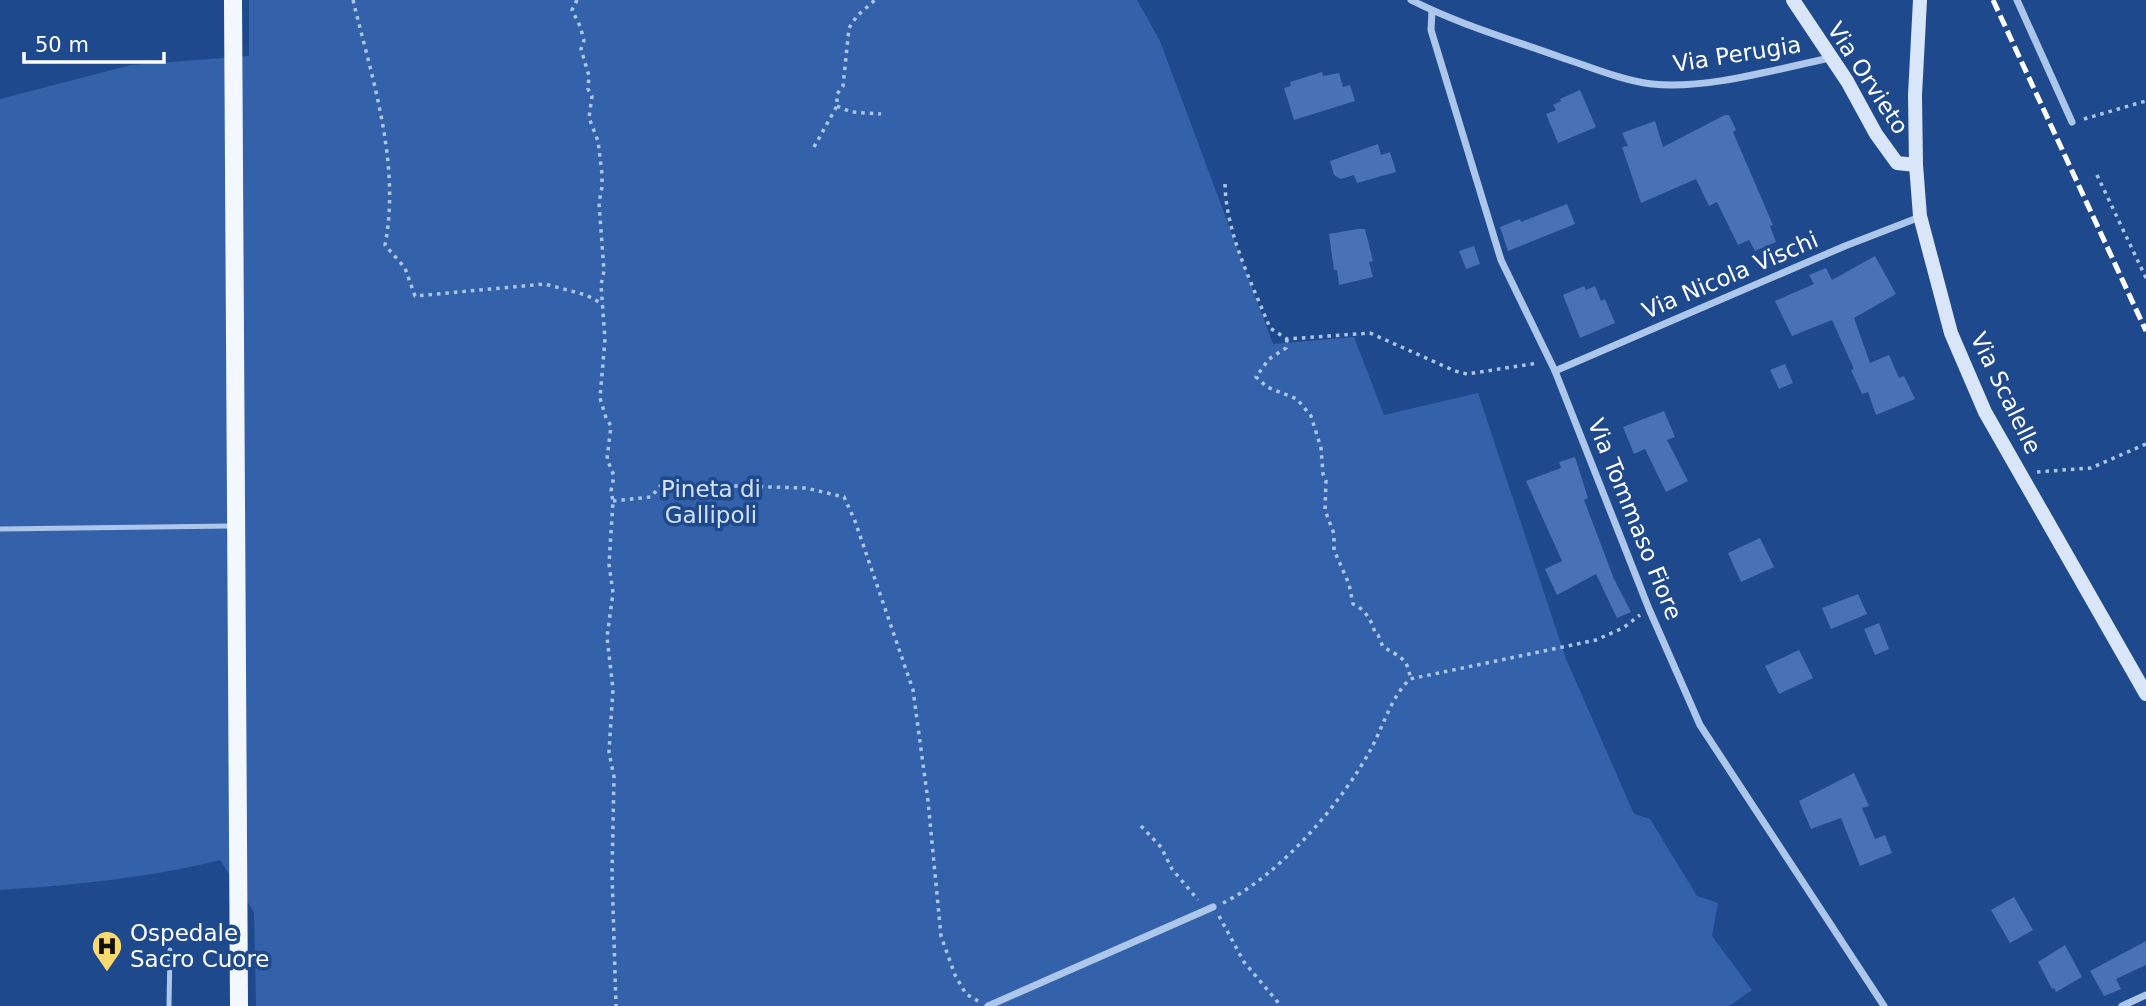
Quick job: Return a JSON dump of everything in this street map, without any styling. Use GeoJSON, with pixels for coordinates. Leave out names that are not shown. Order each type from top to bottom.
{"type":"FeatureCollection","features":[{"type":"Feature","properties":{"kind":"main road"},"geometry":{"type":"LineString","coordinates":[[233,0],[239,1006]]}},
{"type":"Feature","properties":{"kind":"main road","name":"Via Orvieto"},"geometry":{"type":"LineString","coordinates":[[1793,0],[1847,81],[1876,134],[1897,163],[1916,166]]}},
{"type":"Feature","properties":{"kind":"main road","name":"Via Scalelle"},"geometry":{"type":"LineString","coordinates":[[1920,0],[1915,95],[1920,216],[1951,333],[1985,412],[2146,694]]}},
{"type":"Feature","properties":{"kind":"street","name":"Via Perugia"},"geometry":{"type":"LineString","coordinates":[[1411,0],[1432,11],[1600,71],[1651,84],[1712,81],[1830,58]]}},
{"type":"Feature","properties":{"kind":"street"},"geometry":{"type":"LineString","coordinates":[[2017,0],[2072,122]]}},
{"type":"Feature","properties":{"kind":"street","name":"Via Tommaso Fiore"},"geometry":{"type":"LineString","coordinates":[[1432,11],[1430,30],[1501,260],[1555,371],[1649,608],[1700,725],[1884,1006]]}},
{"type":"Feature","properties":{"kind":"street","name":"Via Nicola Vischi"},"geometry":{"type":"LineString","coordinates":[[1555,371],[1920,216]]}},
{"type":"Feature","properties":{"kind":"street"},"geometry":{"type":"LineString","coordinates":[[987,1006],[1213,908]]}},
{"type":"Feature","properties":{"kind":"street"},"geometry":{"type":"LineString","coordinates":[[2122,1006],[2146,995]]}},
{"type":"Feature","properties":{"kind":"lane"},"geometry":{"type":"LineString","coordinates":[[0,529],[237,526]]}},
{"type":"Feature","properties":{"kind":"lane"},"geometry":{"type":"LineString","coordinates":[[169,1006],[170,950]]}},
{"type":"Feature","properties":{"kind":"path"},"geometry":{"type":"LineString","coordinates":[[354,0],[371,66],[388,172],[388,230],[385,245],[405,268],[415,296],[545,284],[586,295],[603,304]]}},
{"type":"Feature","properties":{"kind":"path"},"geometry":{"type":"LineString","coordinates":[[578,0],[572,10],[584,40],[582,49],[589,76],[588,89],[592,96],[589,118],[597,141],[602,174],[599,203],[605,339],[600,398],[611,426],[607,459],[614,476],[611,491],[613,501],[609,564],[613,593],[607,638],[613,689],[610,752],[614,777],[612,873],[616,1006]]}},
{"type":"Feature","properties":{"kind":"path"},"geometry":{"type":"LineString","coordinates":[[814,147],[837,106],[837,94],[843,86],[849,28],[857,16],[876,0]]}},
{"type":"Feature","properties":{"kind":"path"},"geometry":{"type":"LineString","coordinates":[[2072,122],[2146,102]]}},
{"type":"Feature","properties":{"kind":"path"},"geometry":{"type":"LineString","coordinates":[[837,106],[851,112],[881,114]]}},
{"type":"Feature","properties":{"kind":"path"},"geometry":{"type":"LineString","coordinates":[[2097,175],[2146,278]]}},
{"type":"Feature","properties":{"kind":"path"},"geometry":{"type":"LineString","coordinates":[[1225,184],[1225,203],[1232,229],[1270,328],[1287,339],[1370,333],[1467,374],[1550,361]]}},
{"type":"Feature","properties":{"kind":"path"},"geometry":{"type":"LineString","coordinates":[[1287,339],[1286,348],[1269,359],[1256,376],[1267,387],[1297,399],[1311,416],[1321,447],[1326,481],[1325,510],[1334,534],[1334,550],[1349,583],[1353,604],[1373,623],[1383,647],[1403,657],[1410,669],[1410,679]]}},
{"type":"Feature","properties":{"kind":"path"},"geometry":{"type":"LineString","coordinates":[[2022,476],[2046,470],[2091,468],[2146,444]]}},
{"type":"Feature","properties":{"kind":"path"},"geometry":{"type":"LineString","coordinates":[[613,501],[651,497],[662,484],[806,488],[844,497],[855,521],[913,690],[929,801],[941,936],[955,975],[966,994],[987,1006]]}},
{"type":"Feature","properties":{"kind":"path"},"geometry":{"type":"LineString","coordinates":[[1281,1006],[1244,962],[1213,908],[1241,894],[1289,853],[1323,818],[1353,779],[1405,684],[1410,679],[1596,640],[1623,628],[1649,608]]}},
{"type":"Feature","properties":{"kind":"path"},"geometry":{"type":"LineString","coordinates":[[1141,826],[1161,847],[1172,869],[1185,882],[1205,911]]}},
{"type":"Feature","properties":{"kind":"green space","name":"Pineta di Gallipoli"},"geometry":{"type":"Polygon","coordinates":[[[249,0],[1137,0],[1160,41],[1273,344],[1354,337],[1384,415],[1478,393],[1566,659],[1634,814],[1650,819],[1697,896],[1718,903],[1712,936],[1752,990],[1729,1006],[256,1006],[254,912],[220,860],[111,880],[0,890],[0,99],[131,65],[249,56],[249,0]]]}},
{"type":"Feature","properties":{"kind":"building"},"geometry":{"type":"Polygon","coordinates":[[[1322,72],[1323,76],[1339,73],[1343,87],[1350,85],[1355,101],[1294,120],[1284,88],[1291,86],[1290,82],[1322,72]]]}},
{"type":"Feature","properties":{"kind":"building"},"geometry":{"type":"Polygon","coordinates":[[[1580,90],[1596,127],[1558,143],[1546,114],[1556,110],[1553,105],[1561,101],[1560,99],[1580,90]]]}},
{"type":"Feature","properties":{"kind":"building"},"geometry":{"type":"Polygon","coordinates":[[[1729,115],[1736,130],[1733,132],[1773,225],[1770,226],[1776,242],[1755,251],[1749,240],[1738,245],[1717,202],[1709,206],[1696,179],[1641,203],[1622,147],[1628,146],[1622,133],[1655,121],[1663,147],[1729,115]]]}},
{"type":"Feature","properties":{"kind":"building"},"geometry":{"type":"Polygon","coordinates":[[[1378,144],[1381,155],[1390,152],[1396,172],[1357,183],[1354,175],[1341,179],[1334,175],[1330,161],[1378,144]]]}},
{"type":"Feature","properties":{"kind":"building"},"geometry":{"type":"Polygon","coordinates":[[[1567,204],[1575,224],[1508,251],[1500,227],[1567,204]]]}},
{"type":"Feature","properties":{"kind":"building"},"geometry":{"type":"Polygon","coordinates":[[[1365,229],[1373,261],[1369,262],[1373,277],[1339,285],[1329,234],[1365,229]]]}},
{"type":"Feature","properties":{"kind":"building"},"geometry":{"type":"Polygon","coordinates":[[[1474,246],[1480,264],[1466,269],[1459,251],[1474,246]]]}},
{"type":"Feature","properties":{"kind":"building"},"geometry":{"type":"Polygon","coordinates":[[[1875,256],[1896,294],[1854,318],[1870,363],[1889,355],[1899,378],[1904,376],[1915,399],[1876,415],[1868,392],[1862,394],[1832,320],[1792,336],[1775,301],[1814,284],[1809,275],[1826,268],[1832,280],[1875,256]]]}},
{"type":"Feature","properties":{"kind":"building"},"geometry":{"type":"Polygon","coordinates":[[[1584,286],[1586,290],[1595,286],[1601,301],[1605,299],[1615,323],[1580,338],[1563,295],[1584,286]]]}},
{"type":"Feature","properties":{"kind":"building"},"geometry":{"type":"Polygon","coordinates":[[[1785,364],[1793,383],[1779,389],[1770,370],[1785,364]]]}},
{"type":"Feature","properties":{"kind":"building"},"geometry":{"type":"Polygon","coordinates":[[[1664,411],[1675,437],[1667,440],[1688,481],[1666,492],[1645,449],[1634,454],[1623,427],[1664,411]]]}},
{"type":"Feature","properties":{"kind":"building"},"geometry":{"type":"Polygon","coordinates":[[[1575,457],[1588,498],[1584,500],[1614,579],[1631,612],[1617,618],[1596,574],[1557,595],[1545,569],[1562,561],[1526,481],[1561,468],[1559,462],[1575,457]]]}},
{"type":"Feature","properties":{"kind":"building"},"geometry":{"type":"Polygon","coordinates":[[[1760,538],[1774,567],[1741,582],[1728,553],[1760,538]]]}},
{"type":"Feature","properties":{"kind":"building"},"geometry":{"type":"Polygon","coordinates":[[[1858,594],[1867,614],[1831,629],[1822,608],[1858,594]]]}},
{"type":"Feature","properties":{"kind":"building"},"geometry":{"type":"Polygon","coordinates":[[[1879,623],[1889,649],[1875,655],[1864,629],[1879,623]]]}},
{"type":"Feature","properties":{"kind":"building"},"geometry":{"type":"Polygon","coordinates":[[[1799,650],[1813,678],[1779,694],[1765,666],[1799,650]]]}},
{"type":"Feature","properties":{"kind":"building"},"geometry":{"type":"Polygon","coordinates":[[[1854,773],[1869,806],[1862,808],[1875,839],[1885,835],[1892,853],[1860,866],[1841,818],[1811,829],[1799,801],[1854,773]]]}},
{"type":"Feature","properties":{"kind":"building"},"geometry":{"type":"Polygon","coordinates":[[[2014,897],[2033,930],[2010,943],[1991,910],[2014,897]]]}},
{"type":"Feature","properties":{"kind":"building"},"geometry":{"type":"Polygon","coordinates":[[[2146,941],[2146,965],[2116,979],[2121,989],[2104,996],[2090,971],[2146,941]]]}},
{"type":"Feature","properties":{"kind":"building"},"geometry":{"type":"Polygon","coordinates":[[[2065,945],[2082,977],[2056,992],[2038,962],[2065,945]]]}},
{"type":"Feature","properties":{"kind":"railway"},"geometry":{"type":"LineString","coordinates":[[1993,0],[2146,331]]}},
{"type":"Feature","properties":{"kind":"place","name":"Ospedale Sacro Cuore"},"geometry":{"type":"Point","coordinates":[107,973]}}]}
